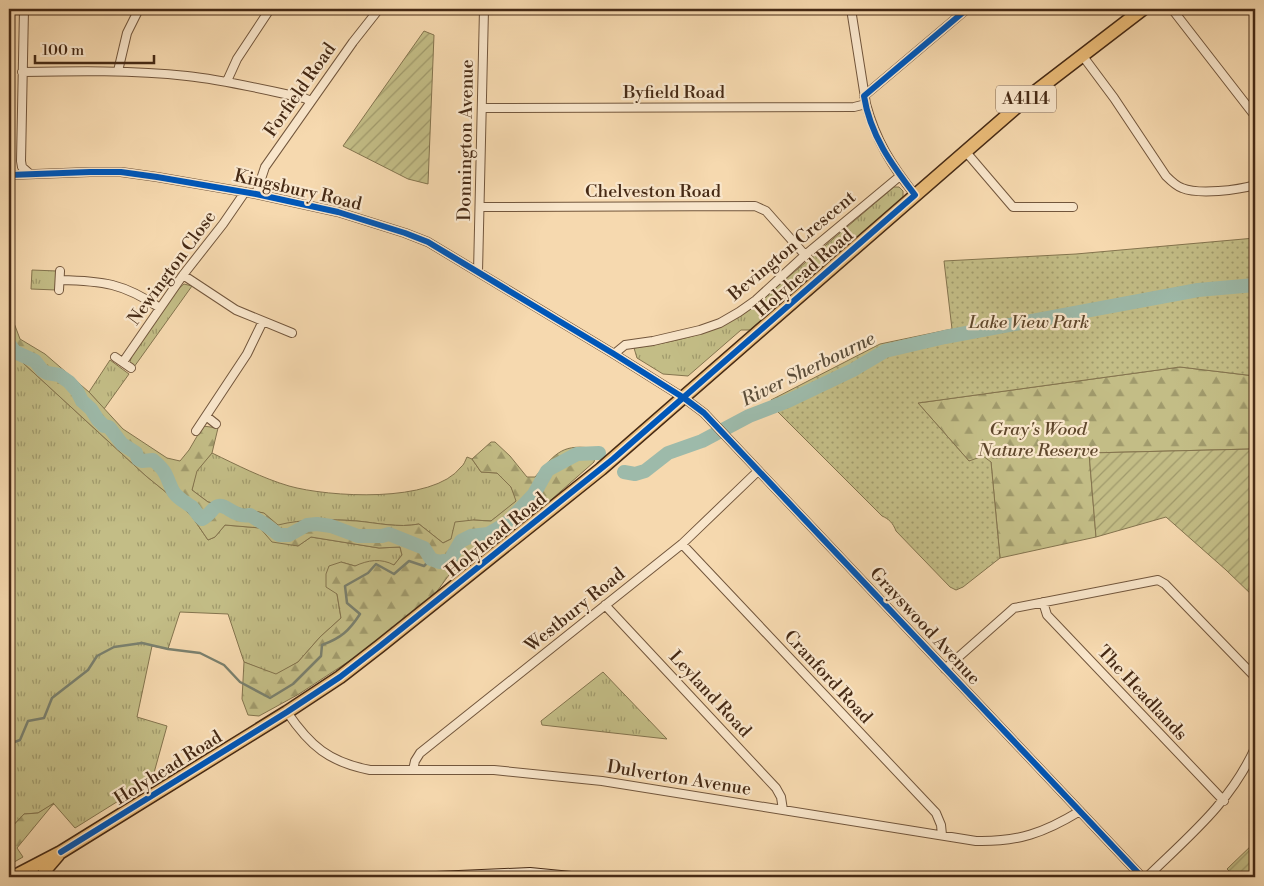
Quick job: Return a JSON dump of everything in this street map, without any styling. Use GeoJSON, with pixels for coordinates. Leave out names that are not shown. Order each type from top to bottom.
{"type":"FeatureCollection","features":[{"type":"Feature","properties":{"kind":"highway","name":"Holyhead Road"},"geometry":{"type":"LineString","coordinates":[[13,877],[61,852],[340,677],[601,469],[1027,98],[1142,9]]}},
{"type":"Feature","properties":{"kind":"highway","name":"Holyhead Road"},"geometry":{"type":"LineString","coordinates":[[43,877],[50,864],[61,852]]}},
{"type":"Feature","properties":{"kind":"main road"},"geometry":{"type":"LineString","coordinates":[[436,877],[530,873],[571,877]]}},
{"type":"Feature","properties":{"kind":"street"},"geometry":{"type":"LineString","coordinates":[[24,9],[21,161],[22,167],[30,174]]}},
{"type":"Feature","properties":{"kind":"street"},"geometry":{"type":"LineString","coordinates":[[118,71],[127,33],[139,9]]}},
{"type":"Feature","properties":{"kind":"street"},"geometry":{"type":"LineString","coordinates":[[227,82],[237,59],[270,9]]}},
{"type":"Feature","properties":{"kind":"street","name":"Forfield Road"},"geometry":{"type":"LineString","coordinates":[[256,194],[265,167],[353,42],[379,9]]}},
{"type":"Feature","properties":{"kind":"street","name":"Donnington Avenue"},"geometry":{"type":"LineString","coordinates":[[478,272],[484,9]]}},
{"type":"Feature","properties":{"kind":"street"},"geometry":{"type":"LineString","coordinates":[[851,9],[865,100],[877,139],[886,156],[915,195]]}},
{"type":"Feature","properties":{"kind":"street"},"geometry":{"type":"LineString","coordinates":[[865,100],[967,9]]}},
{"type":"Feature","properties":{"kind":"street"},"geometry":{"type":"LineString","coordinates":[[1172,9],[1255,116]]}},
{"type":"Feature","properties":{"kind":"street"},"geometry":{"type":"LineString","coordinates":[[1082,55],[1120,105],[1166,176],[1177,186],[1189,191],[1205,192],[1246,188],[1255,185]]}},
{"type":"Feature","properties":{"kind":"street"},"geometry":{"type":"LineString","coordinates":[[22,72],[118,71],[188,76],[227,82],[311,101]]}},
{"type":"Feature","properties":{"kind":"street","name":"Byfield Road"},"geometry":{"type":"LineString","coordinates":[[482,108],[854,107],[865,100]]}},
{"type":"Feature","properties":{"kind":"street"},"geometry":{"type":"LineString","coordinates":[[966,152],[1013,207],[1073,207]]}},
{"type":"Feature","properties":{"kind":"street","name":"Kingsbury Road"},"geometry":{"type":"LineString","coordinates":[[9,175],[121,172],[157,176],[256,194],[338,212],[405,233],[428,242],[684,398]]}},
{"type":"Feature","properties":{"kind":"street","name":"Bevington Crescent"},"geometry":{"type":"LineString","coordinates":[[614,354],[625,345],[683,335],[720,323],[739,312],[756,300],[805,255],[900,176]]}},
{"type":"Feature","properties":{"kind":"street","name":"Newington Close"},"geometry":{"type":"LineString","coordinates":[[123,362],[183,275],[223,224],[245,192]]}},
{"type":"Feature","properties":{"kind":"street","name":"Chelveston Road"},"geometry":{"type":"LineString","coordinates":[[480,207],[754,206],[766,211],[805,255]]}},
{"type":"Feature","properties":{"kind":"street"},"geometry":{"type":"LineString","coordinates":[[60,271],[60,290]]}},
{"type":"Feature","properties":{"kind":"street"},"geometry":{"type":"LineString","coordinates":[[183,275],[236,310],[292,333]]}},
{"type":"Feature","properties":{"kind":"street"},"geometry":{"type":"LineString","coordinates":[[60,280],[94,281],[118,285],[141,295],[160,308]]}},
{"type":"Feature","properties":{"kind":"street"},"geometry":{"type":"LineString","coordinates":[[196,431],[247,354],[263,321]]}},
{"type":"Feature","properties":{"kind":"street"},"geometry":{"type":"LineString","coordinates":[[115,358],[131,368]]}},
{"type":"Feature","properties":{"kind":"street","name":"Grayswood Avenue"},"geometry":{"type":"LineString","coordinates":[[684,398],[704,413],[726,436],[1142,877]]}},
{"type":"Feature","properties":{"kind":"street"},"geometry":{"type":"LineString","coordinates":[[206,416],[216,424]]}},
{"type":"Feature","properties":{"kind":"street","name":"Westbury Road"},"geometry":{"type":"LineString","coordinates":[[412,770],[420,753],[682,544],[758,471]]}},
{"type":"Feature","properties":{"kind":"street","name":"Cranford Road"},"geometry":{"type":"LineString","coordinates":[[682,544],[936,813],[941,825],[942,835]]}},
{"type":"Feature","properties":{"kind":"street"},"geometry":{"type":"LineString","coordinates":[[945,668],[1014,608],[1158,580],[1165,584],[1255,676]]}},
{"type":"Feature","properties":{"kind":"street","name":"The Headlands"},"geometry":{"type":"LineString","coordinates":[[1043,602],[1047,615],[1224,801]]}},
{"type":"Feature","properties":{"kind":"street","name":"Leyland Road"},"geometry":{"type":"LineString","coordinates":[[605,605],[776,788],[781,797],[783,810]]}},
{"type":"Feature","properties":{"kind":"street","name":"Dulverton Avenue"},"geometry":{"type":"LineString","coordinates":[[287,712],[308,741],[334,759],[350,766],[370,770],[494,770],[556,775],[641,786],[976,841],[1012,840],[1045,831],[1080,811]]}},
{"type":"Feature","properties":{"kind":"street"},"geometry":{"type":"LineString","coordinates":[[1147,877],[1224,801],[1240,778],[1255,748]]}},
{"type":"Feature","properties":{"kind":"green space"},"geometry":{"type":"Polygon","coordinates":[[[424,31],[434,35],[428,184],[408,179],[343,146],[424,31]]]}},
{"type":"Feature","properties":{"kind":"green space"},"geometry":{"type":"Polygon","coordinates":[[[894,187],[899,187],[903,191],[903,198],[750,330],[741,330],[688,376],[663,374],[637,358],[634,348],[696,335],[724,324],[752,308],[894,187]]]}},
{"type":"Feature","properties":{"kind":"green space","name":"Lake View Park"},"geometry":{"type":"Polygon","coordinates":[[[1255,238],[1255,376],[1180,367],[918,403],[969,461],[983,456],[991,462],[1000,558],[963,587],[956,590],[950,587],[896,531],[887,518],[882,516],[778,412],[771,400],[880,344],[952,329],[944,261],[1076,254],[1255,238]]]}},
{"type":"Feature","properties":{"kind":"green space"},"geometry":{"type":"Polygon","coordinates":[[[32,270],[57,271],[56,290],[31,289],[32,270]]]}},
{"type":"Feature","properties":{"kind":"green space"},"geometry":{"type":"Polygon","coordinates":[[[184,284],[192,286],[134,367],[130,362],[132,354],[178,289],[184,284]]]}},
{"type":"Feature","properties":{"kind":"green space"},"geometry":{"type":"Polygon","coordinates":[[[9,317],[14,323],[20,339],[45,354],[89,392],[123,429],[167,458],[180,461],[203,426],[218,428],[212,453],[197,471],[192,490],[208,502],[264,513],[278,525],[328,520],[396,525],[419,524],[443,543],[451,539],[455,522],[491,521],[516,501],[511,487],[497,473],[481,472],[472,459],[491,442],[495,442],[510,456],[527,477],[535,477],[561,451],[576,447],[597,449],[594,462],[535,514],[526,516],[449,575],[432,598],[366,650],[299,694],[259,716],[248,715],[242,699],[244,662],[276,674],[298,662],[320,637],[341,618],[337,594],[326,587],[326,574],[329,566],[341,562],[355,566],[374,561],[384,561],[394,565],[402,555],[400,547],[379,548],[311,537],[298,546],[272,542],[260,528],[225,525],[215,537],[208,540],[193,518],[178,502],[146,476],[9,350],[9,317]]]}},
{"type":"Feature","properties":{"kind":"green space"},"geometry":{"type":"Polygon","coordinates":[[[9,350],[146,476],[178,502],[193,518],[208,540],[215,537],[225,525],[261,528],[298,546],[311,537],[379,548],[400,547],[402,555],[394,565],[355,566],[341,562],[337,594],[341,618],[320,637],[298,662],[276,675],[244,662],[228,614],[180,612],[168,649],[152,646],[137,717],[167,726],[152,780],[75,828],[54,804],[38,813],[24,814],[9,830],[9,350]]]}},
{"type":"Feature","properties":{"kind":"green space"},"geometry":{"type":"Polygon","coordinates":[[[110,360],[129,374],[104,409],[89,392],[110,360]]]}},
{"type":"Feature","properties":{"kind":"green space","name":"Gray's Wood Nature Reserve"},"geometry":{"type":"Polygon","coordinates":[[[1180,367],[1255,376],[1255,453],[1251,449],[1089,453],[1096,537],[1000,558],[991,462],[969,461],[918,403],[1180,367]]]}},
{"type":"Feature","properties":{"kind":"green space"},"geometry":{"type":"Polygon","coordinates":[[[1252,449],[1255,453],[1255,598],[1166,517],[1096,537],[1089,453],[1252,449]]]}},
{"type":"Feature","properties":{"kind":"green space"},"geometry":{"type":"Polygon","coordinates":[[[212,453],[259,475],[289,486],[306,490],[353,495],[405,492],[428,487],[447,479],[462,466],[467,457],[472,459],[481,472],[497,473],[511,487],[517,501],[491,521],[473,520],[451,539],[443,543],[419,524],[396,525],[328,520],[297,522],[278,526],[263,513],[208,502],[192,490],[196,471],[212,453]]]}},
{"type":"Feature","properties":{"kind":"green space"},"geometry":{"type":"Polygon","coordinates":[[[603,672],[667,739],[542,725],[541,721],[603,672]]]}},
{"type":"Feature","properties":{"kind":"green space"},"geometry":{"type":"Polygon","coordinates":[[[54,803],[17,848],[23,857],[9,865],[9,830],[24,814],[38,813],[54,803]]]}},
{"type":"Feature","properties":{"kind":"green space"},"geometry":{"type":"Polygon","coordinates":[[[1255,842],[1255,877],[1235,877],[1227,869],[1255,842]]]}},
{"type":"Feature","properties":{"kind":"waterway","name":"River Sherbourne"},"geometry":{"type":"LineString","coordinates":[[624,472],[635,474],[645,471],[668,453],[702,441],[749,416],[788,401],[853,370],[885,351],[945,337],[1198,290],[1255,285]]}},
{"type":"Feature","properties":{"kind":"waterway","name":"River Sherbourne"},"geometry":{"type":"LineString","coordinates":[[9,344],[15,352],[35,361],[42,370],[59,375],[69,382],[98,420],[104,426],[109,427],[122,444],[136,453],[138,459],[142,461],[153,460],[161,467],[175,494],[192,507],[202,519],[216,507],[221,506],[240,515],[250,515],[279,535],[289,535],[307,525],[317,524],[331,526],[358,536],[382,536],[389,534],[424,548],[431,559],[439,562],[450,560],[461,541],[471,536],[488,534],[507,523],[534,494],[547,471],[551,468],[577,454],[599,453]]}},
{"type":"Feature","properties":{"kind":"waterway"},"geometry":{"type":"LineString","coordinates":[[9,744],[20,740],[28,721],[44,718],[52,698],[88,670],[97,656],[114,647],[142,643],[200,653],[224,665],[240,682],[270,698],[293,684],[321,656],[322,645],[344,633],[360,614],[347,603],[345,586],[368,573],[376,564],[394,574],[409,561],[424,566],[431,559]]}},
{"type":"Feature","properties":{"kind":"cycle path"},"geometry":{"type":"LineString","coordinates":[[61,852],[340,677],[613,459],[915,195],[883,149],[871,124],[864,96],[967,9]]}},
{"type":"Feature","properties":{"kind":"cycle path"},"geometry":{"type":"LineString","coordinates":[[9,175],[121,172],[256,194],[338,212],[428,242],[614,354],[684,398],[704,413],[1142,877]]}}]}
